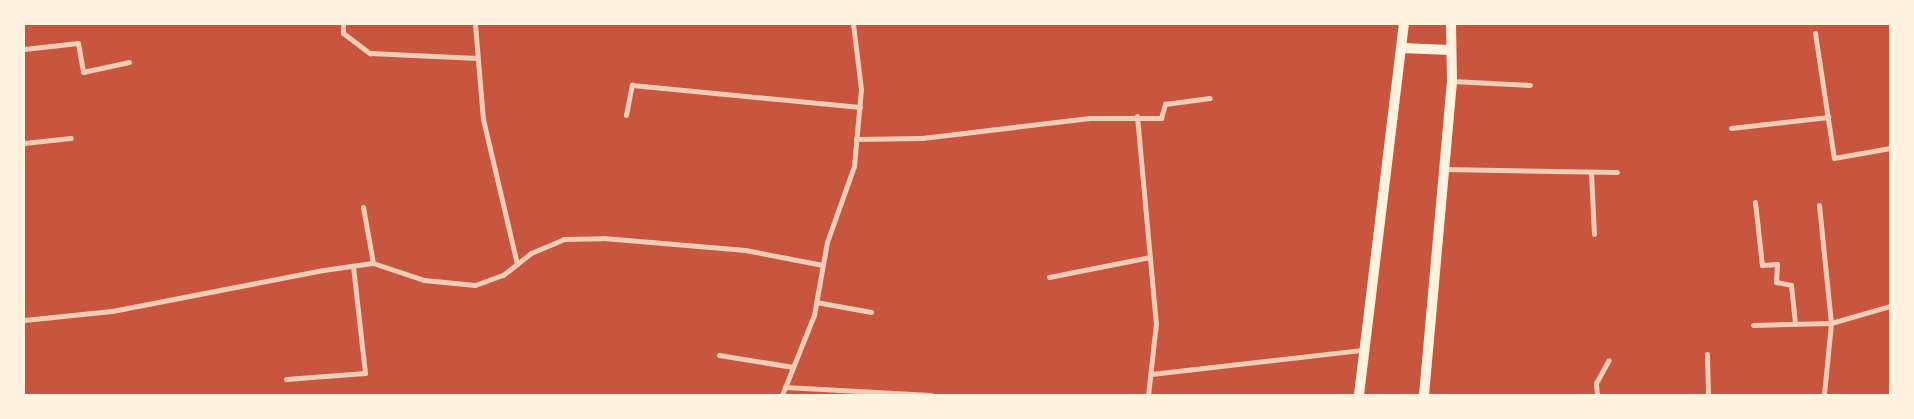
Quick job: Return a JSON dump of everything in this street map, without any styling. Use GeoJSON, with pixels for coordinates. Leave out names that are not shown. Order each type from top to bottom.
{"type":"FeatureCollection","features":[{"type":"Feature","properties":{"kind":"main road"},"geometry":{"type":"LineString","coordinates":[[1359,395],[1404,24]]}},
{"type":"Feature","properties":{"kind":"main road"},"geometry":{"type":"LineString","coordinates":[[1427,394],[1452,81],[1451,24]]}},
{"type":"Feature","properties":{"kind":"main road"},"geometry":{"type":"LineString","coordinates":[[1402,48],[1450,50]]}},
{"type":"Feature","properties":{"kind":"street"},"geometry":{"type":"LineString","coordinates":[[343,24],[344,33],[370,52],[477,58]]}},
{"type":"Feature","properties":{"kind":"street"},"geometry":{"type":"LineString","coordinates":[[474,24],[483,119],[517,264]]}},
{"type":"Feature","properties":{"kind":"street"},"geometry":{"type":"LineString","coordinates":[[782,395],[816,302],[827,242],[854,166],[861,89],[854,24]]}},
{"type":"Feature","properties":{"kind":"street"},"geometry":{"type":"LineString","coordinates":[[1815,33],[1834,158],[1890,148]]}},
{"type":"Feature","properties":{"kind":"street"},"geometry":{"type":"LineString","coordinates":[[24,49],[78,43],[83,72],[129,62]]}},
{"type":"Feature","properties":{"kind":"street"},"geometry":{"type":"LineString","coordinates":[[1452,81],[1530,85]]}},
{"type":"Feature","properties":{"kind":"street"},"geometry":{"type":"LineString","coordinates":[[626,115],[632,85],[860,107]]}},
{"type":"Feature","properties":{"kind":"street"},"geometry":{"type":"LineString","coordinates":[[856,139],[922,138],[1090,118],[1137,116],[1161,118],[1165,104],[1210,98]]}},
{"type":"Feature","properties":{"kind":"street"},"geometry":{"type":"LineString","coordinates":[[1137,116],[1156,323],[1148,395]]}},
{"type":"Feature","properties":{"kind":"street"},"geometry":{"type":"LineString","coordinates":[[1732,128],[1828,117]]}},
{"type":"Feature","properties":{"kind":"street"},"geometry":{"type":"LineString","coordinates":[[24,143],[71,138]]}},
{"type":"Feature","properties":{"kind":"street"},"geometry":{"type":"LineString","coordinates":[[1444,169],[1617,172]]}},
{"type":"Feature","properties":{"kind":"street"},"geometry":{"type":"LineString","coordinates":[[1591,173],[1594,234]]}},
{"type":"Feature","properties":{"kind":"street"},"geometry":{"type":"LineString","coordinates":[[1755,202],[1762,265],[1777,264],[1776,282],[1791,285],[1795,324]]}},
{"type":"Feature","properties":{"kind":"street"},"geometry":{"type":"LineString","coordinates":[[1819,205],[1831,323],[1824,395]]}},
{"type":"Feature","properties":{"kind":"street"},"geometry":{"type":"LineString","coordinates":[[363,207],[373,264]]}},
{"type":"Feature","properties":{"kind":"street"},"geometry":{"type":"LineString","coordinates":[[24,320],[112,311],[353,266],[373,264],[424,280],[475,285],[503,275],[531,253],[564,239],[603,238],[745,250],[823,265]]}},
{"type":"Feature","properties":{"kind":"street"},"geometry":{"type":"LineString","coordinates":[[1049,277],[1150,257]]}},
{"type":"Feature","properties":{"kind":"street"},"geometry":{"type":"LineString","coordinates":[[286,379],[365,373],[353,266]]}},
{"type":"Feature","properties":{"kind":"street"},"geometry":{"type":"LineString","coordinates":[[816,302],[871,312]]}},
{"type":"Feature","properties":{"kind":"street"},"geometry":{"type":"LineString","coordinates":[[1753,325],[1831,323],[1890,306]]}},
{"type":"Feature","properties":{"kind":"street"},"geometry":{"type":"LineString","coordinates":[[1151,374],[1363,350]]}},
{"type":"Feature","properties":{"kind":"street"},"geometry":{"type":"LineString","coordinates":[[1707,354],[1708,395]]}},
{"type":"Feature","properties":{"kind":"street"},"geometry":{"type":"LineString","coordinates":[[718,355],[793,367]]}},
{"type":"Feature","properties":{"kind":"street"},"geometry":{"type":"LineString","coordinates":[[1597,395],[1596,383],[1609,360]]}},
{"type":"Feature","properties":{"kind":"street"},"geometry":{"type":"LineString","coordinates":[[785,387],[931,395]]}}]}
